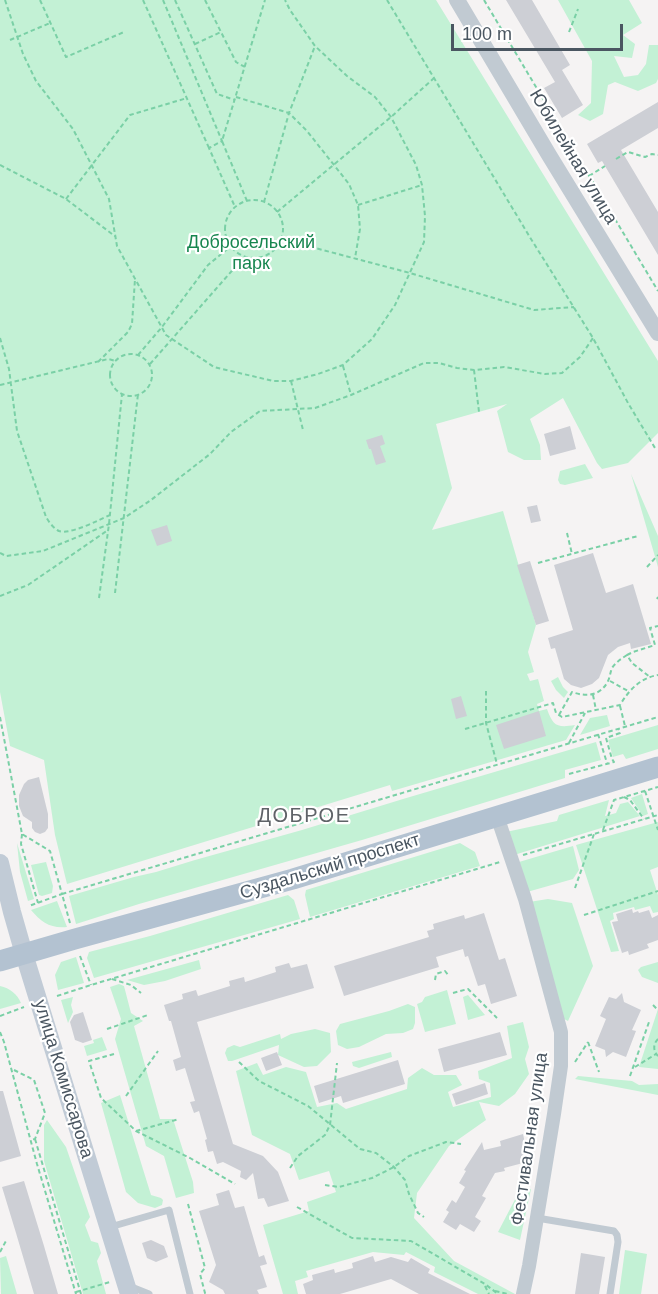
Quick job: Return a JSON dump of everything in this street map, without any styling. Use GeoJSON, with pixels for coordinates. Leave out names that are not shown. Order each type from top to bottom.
{"type":"FeatureCollection","features":[{"type":"Feature","properties":{"kind":"main road","name":"Суздальский проспект"},"geometry":{"type":"LineString","coordinates":[[0,961],[293,879],[658,767]]}},
{"type":"Feature","properties":{"kind":"main road","name":"улица Комиссарова"},"geometry":{"type":"LineString","coordinates":[[0,863],[24,954],[126,1286]]}},
{"type":"Feature","properties":{"kind":"street","name":"Юбилейная улица"},"geometry":{"type":"LineString","coordinates":[[457,0],[658,333]]}},
{"type":"Feature","properties":{"kind":"street","name":"Фестивальная улица"},"geometry":{"type":"LineString","coordinates":[[497,816],[525,899],[561,1032],[561,1066],[529,1266],[522,1294]]}},
{"type":"Feature","properties":{"kind":"lane"},"geometry":{"type":"LineString","coordinates":[[109,1227],[169,1210],[190,1294]]}},
{"type":"Feature","properties":{"kind":"lane"},"geometry":{"type":"LineString","coordinates":[[537,1218],[614,1231],[618,1242],[610,1294]]}},
{"type":"Feature","properties":{"kind":"lane"},"geometry":{"type":"LineString","coordinates":[[126,1286],[149,1294]]}},
{"type":"Feature","properties":{"kind":"path"},"geometry":{"type":"LineString","coordinates":[[5,0],[22,54],[36,81],[73,129],[109,198],[117,246],[166,335],[214,367],[273,381],[291,381],[343,365],[372,339],[395,305],[424,242],[425,216],[422,185],[416,165],[392,117],[375,97],[347,76],[315,46],[285,0]]}},
{"type":"Feature","properties":{"kind":"path"},"geometry":{"type":"LineString","coordinates":[[40,0],[66,57],[124,32]]}},
{"type":"Feature","properties":{"kind":"path"},"geometry":{"type":"LineString","coordinates":[[143,0],[236,207]]}},
{"type":"Feature","properties":{"kind":"path"},"geometry":{"type":"LineString","coordinates":[[168,0],[163,1],[247,201]]}},
{"type":"Feature","properties":{"kind":"path"},"geometry":{"type":"LineString","coordinates":[[175,0],[217,94],[289,113],[308,130],[349,184],[358,206],[360,229],[355,258]]}},
{"type":"Feature","properties":{"kind":"path"},"geometry":{"type":"LineString","coordinates":[[205,0],[236,62],[245,68]]}},
{"type":"Feature","properties":{"kind":"path"},"geometry":{"type":"LineString","coordinates":[[209,148],[222,141],[265,0]]}},
{"type":"Feature","properties":{"kind":"path"},"geometry":{"type":"LineString","coordinates":[[387,0],[593,338],[655,448]]}},
{"type":"Feature","properties":{"kind":"path"},"geometry":{"type":"LineString","coordinates":[[484,0],[658,291]]}},
{"type":"Feature","properties":{"kind":"path"},"geometry":{"type":"LineString","coordinates":[[569,32],[578,9]]}},
{"type":"Feature","properties":{"kind":"path"},"geometry":{"type":"LineString","coordinates":[[10,40],[50,23]]}},
{"type":"Feature","properties":{"kind":"path"},"geometry":{"type":"LineString","coordinates":[[195,44],[221,32]]}},
{"type":"Feature","properties":{"kind":"path"},"geometry":{"type":"LineString","coordinates":[[264,202],[289,113],[315,46]]}},
{"type":"Feature","properties":{"kind":"path"},"geometry":{"type":"LineString","coordinates":[[277,212],[392,117],[434,78]]}},
{"type":"Feature","properties":{"kind":"path"},"geometry":{"type":"LineString","coordinates":[[66,198],[129,115],[187,98]]}},
{"type":"Feature","properties":{"kind":"path"},"geometry":{"type":"LineString","coordinates":[[616,159],[628,152],[645,158],[658,154]]}},
{"type":"Feature","properties":{"kind":"path"},"geometry":{"type":"LineString","coordinates":[[0,165],[66,198],[116,237]]}},
{"type":"Feature","properties":{"kind":"path"},"geometry":{"type":"LineString","coordinates":[[589,176],[605,166]]}},
{"type":"Feature","properties":{"kind":"path"},"geometry":{"type":"LineString","coordinates":[[358,206],[422,185]]}},
{"type":"Feature","properties":{"kind":"path"},"geometry":{"type":"LineString","coordinates":[[247,201],[264,202],[277,212],[283,224],[281,239],[276,249],[261,258],[244,257],[231,246],[227,239],[226,221],[236,207],[247,201]]}},
{"type":"Feature","properties":{"kind":"path"},"geometry":{"type":"LineString","coordinates":[[281,239],[410,273],[534,310],[574,307]]}},
{"type":"Feature","properties":{"kind":"path"},"geometry":{"type":"LineString","coordinates":[[138,355],[208,265],[231,246]]}},
{"type":"Feature","properties":{"kind":"path"},"geometry":{"type":"LineString","coordinates":[[150,364],[244,257]]}},
{"type":"Feature","properties":{"kind":"path"},"geometry":{"type":"LineString","coordinates":[[98,362],[128,332],[132,324],[135,278]]}},
{"type":"Feature","properties":{"kind":"path"},"geometry":{"type":"LineString","coordinates":[[0,338],[9,369],[17,431],[50,524],[59,531],[68,532],[110,515]]}},
{"type":"Feature","properties":{"kind":"path"},"geometry":{"type":"LineString","coordinates":[[0,553],[6,556],[43,551],[124,518],[210,454],[231,432],[260,411],[315,408],[424,363],[439,363],[474,370],[504,366],[545,374],[562,373],[580,357],[593,338]]}},
{"type":"Feature","properties":{"kind":"path"},"geometry":{"type":"LineString","coordinates":[[127,354],[144,358],[150,364],[152,373],[147,389],[131,396],[122,394],[115,388],[110,372],[116,361],[127,354]]}},
{"type":"Feature","properties":{"kind":"path"},"geometry":{"type":"LineString","coordinates":[[0,385],[108,359],[116,361]]}},
{"type":"Feature","properties":{"kind":"path"},"geometry":{"type":"LineString","coordinates":[[343,365],[351,395]]}},
{"type":"Feature","properties":{"kind":"path"},"geometry":{"type":"LineString","coordinates":[[474,370],[479,412]]}},
{"type":"Feature","properties":{"kind":"path"},"geometry":{"type":"LineString","coordinates":[[291,381],[303,430]]}},
{"type":"Feature","properties":{"kind":"path"},"geometry":{"type":"LineString","coordinates":[[99,598],[122,394]]}},
{"type":"Feature","properties":{"kind":"path"},"geometry":{"type":"LineString","coordinates":[[116,593],[138,394]]}},
{"type":"Feature","properties":{"kind":"path"},"geometry":{"type":"LineString","coordinates":[[0,596],[28,585],[108,530]]}},
{"type":"Feature","properties":{"kind":"path"},"geometry":{"type":"LineString","coordinates":[[567,533],[572,554]]}},
{"type":"Feature","properties":{"kind":"path"},"geometry":{"type":"LineString","coordinates":[[538,563],[638,536]]}},
{"type":"Feature","properties":{"kind":"path"},"geometry":{"type":"LineString","coordinates":[[647,567],[658,555]]}},
{"type":"Feature","properties":{"kind":"path"},"geometry":{"type":"LineString","coordinates":[[559,715],[572,692],[592,695],[603,689],[617,662],[633,652],[655,645],[650,628],[658,626]]}},
{"type":"Feature","properties":{"kind":"path"},"geometry":{"type":"LineString","coordinates":[[627,655],[632,663],[650,677]]}},
{"type":"Feature","properties":{"kind":"path"},"geometry":{"type":"LineString","coordinates":[[625,726],[620,705],[628,691],[650,677],[658,675]]}},
{"type":"Feature","properties":{"kind":"path"},"geometry":{"type":"LineString","coordinates":[[609,681],[628,691]]}},
{"type":"Feature","properties":{"kind":"path"},"geometry":{"type":"LineString","coordinates":[[486,691],[486,723],[497,764]]}},
{"type":"Feature","properties":{"kind":"path"},"geometry":{"type":"LineString","coordinates":[[592,695],[596,710]]}},
{"type":"Feature","properties":{"kind":"path"},"geometry":{"type":"LineString","coordinates":[[465,729],[553,703],[556,713],[562,717],[620,705]]}},
{"type":"Feature","properties":{"kind":"path"},"geometry":{"type":"LineString","coordinates":[[569,742],[586,712]]}},
{"type":"Feature","properties":{"kind":"path"},"geometry":{"type":"LineString","coordinates":[[0,717],[22,834],[21,844],[38,903]]}},
{"type":"Feature","properties":{"kind":"path"},"geometry":{"type":"LineString","coordinates":[[29,906],[62,894],[658,717]]}},
{"type":"Feature","properties":{"kind":"path"},"geometry":{"type":"LineString","coordinates":[[569,774],[614,762],[606,738],[620,733],[618,728]]}},
{"type":"Feature","properties":{"kind":"path"},"geometry":{"type":"LineString","coordinates":[[598,734],[608,764]]}},
{"type":"Feature","properties":{"kind":"path"},"geometry":{"type":"LineString","coordinates":[[603,831],[614,800],[658,787]]}},
{"type":"Feature","properties":{"kind":"path"},"geometry":{"type":"LineString","coordinates":[[645,790],[658,830]]}},
{"type":"Feature","properties":{"kind":"path"},"geometry":{"type":"LineString","coordinates":[[623,797],[630,800],[644,819]]}},
{"type":"Feature","properties":{"kind":"path"},"geometry":{"type":"LineString","coordinates":[[57,996],[658,814]]}},
{"type":"Feature","properties":{"kind":"path"},"geometry":{"type":"LineString","coordinates":[[22,834],[50,851],[70,925]]}},
{"type":"Feature","properties":{"kind":"path"},"geometry":{"type":"LineString","coordinates":[[575,888],[594,834]]}},
{"type":"Feature","properties":{"kind":"path"},"geometry":{"type":"LineString","coordinates":[[584,915],[658,891]]}},
{"type":"Feature","properties":{"kind":"path"},"geometry":{"type":"LineString","coordinates":[[80,956],[90,985]]}},
{"type":"Feature","properties":{"kind":"path"},"geometry":{"type":"LineString","coordinates":[[435,980],[436,974],[445,972],[448,976]]}},
{"type":"Feature","properties":{"kind":"path"},"geometry":{"type":"LineString","coordinates":[[111,979],[130,985],[141,993]]}},
{"type":"Feature","properties":{"kind":"path"},"geometry":{"type":"LineString","coordinates":[[453,993],[468,989],[497,1018]]}},
{"type":"Feature","properties":{"kind":"path"},"geometry":{"type":"LineString","coordinates":[[653,1005],[658,1010]]}},
{"type":"Feature","properties":{"kind":"path"},"geometry":{"type":"LineString","coordinates":[[0,1016],[24,1007]]}},
{"type":"Feature","properties":{"kind":"path"},"geometry":{"type":"LineString","coordinates":[[107,1029],[148,1015]]}},
{"type":"Feature","properties":{"kind":"path"},"geometry":{"type":"LineString","coordinates":[[630,1076],[649,1022]]}},
{"type":"Feature","properties":{"kind":"path"},"geometry":{"type":"LineString","coordinates":[[0,1032],[76,1293],[126,1286]]}},
{"type":"Feature","properties":{"kind":"path"},"geometry":{"type":"LineString","coordinates":[[633,1068],[657,1055],[654,1047],[658,1039]]}},
{"type":"Feature","properties":{"kind":"path"},"geometry":{"type":"LineString","coordinates":[[571,1068],[588,1042],[599,1072]]}},
{"type":"Feature","properties":{"kind":"path"},"geometry":{"type":"LineString","coordinates":[[126,1096],[158,1051]]}},
{"type":"Feature","properties":{"kind":"path"},"geometry":{"type":"LineString","coordinates":[[114,1054],[89,1061],[101,1098],[136,1131],[235,1184]]}},
{"type":"Feature","properties":{"kind":"path"},"geometry":{"type":"LineString","coordinates":[[239,1062],[259,1080],[308,1106],[360,1149],[376,1153],[394,1167],[405,1180],[418,1213],[424,1217]]}},
{"type":"Feature","properties":{"kind":"path"},"geometry":{"type":"LineString","coordinates":[[290,1168],[298,1156],[325,1135],[330,1125],[337,1063]]}},
{"type":"Feature","properties":{"kind":"path"},"geometry":{"type":"LineString","coordinates":[[12,1070],[34,1080],[45,1113],[35,1139],[81,1292]]}},
{"type":"Feature","properties":{"kind":"path"},"geometry":{"type":"LineString","coordinates":[[136,1131],[179,1119]]}},
{"type":"Feature","properties":{"kind":"path"},"geometry":{"type":"LineString","coordinates":[[30,1140],[35,1139]]}},
{"type":"Feature","properties":{"kind":"path"},"geometry":{"type":"LineString","coordinates":[[325,1185],[339,1186],[372,1178],[409,1156],[446,1142],[461,1144]]}},
{"type":"Feature","properties":{"kind":"path"},"geometry":{"type":"LineString","coordinates":[[188,1204],[205,1268],[200,1274],[207,1294]]}},
{"type":"Feature","properties":{"kind":"path"},"geometry":{"type":"LineString","coordinates":[[297,1207],[352,1238],[411,1241],[498,1294]]}},
{"type":"Feature","properties":{"kind":"path"},"geometry":{"type":"LineString","coordinates":[[0,1252],[7,1239]]}},
{"type":"Feature","properties":{"kind":"path"},"geometry":{"type":"LineString","coordinates":[[484,1284],[489,1294]]}},
{"type":"Feature","properties":{"kind":"path"},"geometry":{"type":"LineString","coordinates":[[493,1290],[508,1294]]}},
{"type":"Feature","properties":{"kind":"green space","name":"Добросельский парк"},"geometry":{"type":"Polygon","coordinates":[[[0,0],[436,0],[658,361],[658,433],[628,463],[602,469],[563,398],[530,419],[540,445],[541,460],[524,460],[508,452],[497,411],[507,404],[436,424],[452,488],[432,530],[503,511],[536,625],[528,652],[534,672],[527,674],[530,681],[538,679],[544,701],[537,704],[539,711],[547,709],[551,719],[557,725],[575,725],[566,740],[392,791],[390,785],[67,884],[55,835],[44,760],[10,746],[0,692],[0,0]]]}},
{"type":"Feature","properties":{"kind":"green space"},"geometry":{"type":"Polygon","coordinates":[[[558,0],[629,0],[642,23],[623,35],[635,44],[632,58],[614,56],[624,77],[638,75],[646,64],[649,45],[658,45],[656,83],[638,91],[615,82],[608,85],[603,114],[590,121],[578,115],[591,103],[592,61],[558,0]]]}},
{"type":"Feature","properties":{"kind":"green space"},"geometry":{"type":"Polygon","coordinates":[[[585,464],[593,478],[565,485],[560,484],[558,480],[560,471],[585,464]]]}},
{"type":"Feature","properties":{"kind":"green space"},"geometry":{"type":"Polygon","coordinates":[[[631,474],[658,536],[658,567],[631,474]]]}},
{"type":"Feature","properties":{"kind":"green space"},"geometry":{"type":"Polygon","coordinates":[[[558,677],[568,692],[564,698],[551,681],[558,677]]]}},
{"type":"Feature","properties":{"kind":"green space"},"geometry":{"type":"Polygon","coordinates":[[[607,715],[610,726],[580,735],[590,718],[607,715]]]}},
{"type":"Feature","properties":{"kind":"green space"},"geometry":{"type":"Polygon","coordinates":[[[658,725],[658,749],[626,759],[623,754],[613,757],[608,740],[658,725]]]}},
{"type":"Feature","properties":{"kind":"green space"},"geometry":{"type":"Polygon","coordinates":[[[596,742],[601,760],[565,770],[565,778],[76,924],[69,896],[302,830],[596,742]]]}},
{"type":"Feature","properties":{"kind":"green space"},"geometry":{"type":"Polygon","coordinates":[[[642,794],[648,814],[643,816],[631,798],[642,794]]]}},
{"type":"Feature","properties":{"kind":"green space"},"geometry":{"type":"Polygon","coordinates":[[[609,800],[605,816],[616,813],[620,804],[628,802],[640,816],[514,855],[506,832],[557,821],[559,815],[609,800]]]}},
{"type":"Feature","properties":{"kind":"green space"},"geometry":{"type":"Polygon","coordinates":[[[658,822],[658,867],[650,870],[658,895],[658,912],[653,913],[650,906],[635,910],[634,907],[613,913],[614,919],[610,921],[619,951],[611,952],[576,845],[658,822]]]}},
{"type":"Feature","properties":{"kind":"green space"},"geometry":{"type":"Polygon","coordinates":[[[17,843],[34,899],[28,901],[20,872],[17,843]]]}},
{"type":"Feature","properties":{"kind":"green space"},"geometry":{"type":"Polygon","coordinates":[[[460,843],[475,852],[480,866],[310,917],[306,890],[460,843]]]}},
{"type":"Feature","properties":{"kind":"green space"},"geometry":{"type":"Polygon","coordinates":[[[573,846],[579,870],[573,879],[527,892],[519,862],[573,846]]]}},
{"type":"Feature","properties":{"kind":"green space"},"geometry":{"type":"Polygon","coordinates":[[[46,862],[53,886],[52,893],[42,896],[39,895],[31,865],[46,862]]]}},
{"type":"Feature","properties":{"kind":"green space"},"geometry":{"type":"Polygon","coordinates":[[[288,895],[294,900],[300,919],[94,978],[87,958],[89,952],[288,895]]]}},
{"type":"Feature","properties":{"kind":"green space"},"geometry":{"type":"Polygon","coordinates":[[[548,899],[572,903],[593,966],[568,1021],[564,1019],[529,902],[548,899]]]}},
{"type":"Feature","properties":{"kind":"green space"},"geometry":{"type":"Polygon","coordinates":[[[57,901],[67,927],[47,924],[31,910],[57,901]]]}},
{"type":"Feature","properties":{"kind":"green space"},"geometry":{"type":"Polygon","coordinates":[[[76,957],[84,983],[58,990],[55,975],[61,962],[76,957]]]}},
{"type":"Feature","properties":{"kind":"green space"},"geometry":{"type":"Polygon","coordinates":[[[199,960],[201,969],[165,981],[144,985],[127,980],[199,960]]]}},
{"type":"Feature","properties":{"kind":"green space"},"geometry":{"type":"Polygon","coordinates":[[[658,962],[658,983],[642,977],[638,970],[641,967],[658,962]]]}},
{"type":"Feature","properties":{"kind":"green space"},"geometry":{"type":"Polygon","coordinates":[[[119,984],[124,986],[131,1013],[143,1021],[134,1026],[160,1119],[173,1119],[193,1182],[194,1193],[176,1198],[164,1156],[146,1146],[115,1039],[121,1019],[110,987],[119,984]]]}},
{"type":"Feature","properties":{"kind":"green space"},"geometry":{"type":"Polygon","coordinates":[[[0,986],[13,992],[21,1003],[0,1009],[0,986]]]}},
{"type":"Feature","properties":{"kind":"green space"},"geometry":{"type":"Polygon","coordinates":[[[447,990],[456,1024],[425,1032],[417,1004],[425,997],[447,990]]]}},
{"type":"Feature","properties":{"kind":"green space"},"geometry":{"type":"Polygon","coordinates":[[[468,995],[485,1015],[468,1020],[463,997],[468,995]]]}},
{"type":"Feature","properties":{"kind":"green space"},"geometry":{"type":"Polygon","coordinates":[[[73,997],[71,1005],[73,1012],[68,1023],[61,1000],[73,997]]]}},
{"type":"Feature","properties":{"kind":"green space"},"geometry":{"type":"Polygon","coordinates":[[[408,1004],[415,1007],[413,1029],[403,1033],[386,1034],[359,1047],[347,1049],[338,1045],[336,1031],[340,1024],[408,1004]]]}},
{"type":"Feature","properties":{"kind":"green space"},"geometry":{"type":"Polygon","coordinates":[[[658,1009],[658,1069],[639,1067],[658,1009]]]}},
{"type":"Feature","properties":{"kind":"green space"},"geometry":{"type":"Polygon","coordinates":[[[523,1022],[529,1047],[525,1059],[529,1074],[515,1094],[499,1106],[479,1102],[486,1120],[449,1146],[417,1193],[414,1218],[454,1261],[515,1294],[478,1294],[434,1272],[435,1267],[406,1252],[404,1255],[373,1252],[306,1271],[308,1277],[295,1281],[298,1294],[283,1294],[263,1225],[309,1211],[307,1202],[336,1192],[329,1171],[299,1180],[290,1154],[252,1135],[236,1071],[257,1063],[263,1075],[286,1067],[306,1072],[317,1107],[337,1103],[346,1109],[407,1089],[408,1078],[422,1068],[434,1075],[456,1075],[462,1085],[448,1092],[453,1107],[491,1097],[490,1083],[479,1079],[478,1071],[512,1058],[507,1026],[523,1022]]]}},
{"type":"Feature","properties":{"kind":"green space"},"geometry":{"type":"Polygon","coordinates":[[[315,1029],[330,1033],[331,1052],[317,1066],[304,1067],[278,1055],[279,1045],[232,1061],[228,1061],[225,1053],[227,1048],[234,1045],[240,1047],[280,1034],[281,1039],[291,1034],[315,1029]]]}},
{"type":"Feature","properties":{"kind":"green space"},"geometry":{"type":"Polygon","coordinates":[[[102,1037],[107,1050],[87,1056],[84,1046],[102,1037]]]}},
{"type":"Feature","properties":{"kind":"green space"},"geometry":{"type":"Polygon","coordinates":[[[391,1052],[392,1057],[359,1068],[353,1066],[352,1062],[391,1052]]]}},
{"type":"Feature","properties":{"kind":"green space"},"geometry":{"type":"Polygon","coordinates":[[[578,1076],[632,1081],[639,1085],[658,1084],[658,1095],[575,1079],[578,1076]]]}},
{"type":"Feature","properties":{"kind":"green space"},"geometry":{"type":"Polygon","coordinates":[[[120,1095],[151,1195],[163,1200],[162,1205],[155,1208],[138,1203],[126,1192],[101,1103],[120,1095]]]}},
{"type":"Feature","properties":{"kind":"green space"},"geometry":{"type":"Polygon","coordinates":[[[47,1120],[66,1147],[90,1217],[85,1225],[91,1241],[98,1243],[101,1253],[97,1261],[106,1294],[83,1294],[44,1161],[44,1125],[47,1120]]]}},
{"type":"Feature","properties":{"kind":"green space"},"geometry":{"type":"Polygon","coordinates":[[[521,1188],[531,1189],[520,1240],[498,1232],[521,1188]]]}},
{"type":"Feature","properties":{"kind":"green space"},"geometry":{"type":"Polygon","coordinates":[[[625,1250],[647,1254],[641,1294],[619,1294],[625,1250]]]}},
{"type":"Feature","properties":{"kind":"green space"},"geometry":{"type":"Polygon","coordinates":[[[6,1256],[17,1294],[1,1294],[0,1258],[6,1256]]]}},
{"type":"Feature","properties":{"kind":"building"},"geometry":{"type":"Polygon","coordinates":[[[506,0],[532,0],[570,65],[562,70],[583,105],[562,118],[544,88],[555,82],[506,0]]]}},
{"type":"Feature","properties":{"kind":"building"},"geometry":{"type":"Polygon","coordinates":[[[658,102],[658,128],[621,150],[658,212],[658,255],[602,161],[598,163],[587,144],[658,102]]]}},
{"type":"Feature","properties":{"kind":"building"},"geometry":{"type":"Polygon","coordinates":[[[570,426],[576,449],[550,456],[544,434],[570,426]]]}},
{"type":"Feature","properties":{"kind":"building"},"geometry":{"type":"Polygon","coordinates":[[[382,435],[385,444],[380,446],[386,462],[376,465],[366,440],[382,435]]]}},
{"type":"Feature","properties":{"kind":"building"},"geometry":{"type":"Polygon","coordinates":[[[537,505],[541,521],[531,523],[527,507],[537,505]]]}},
{"type":"Feature","properties":{"kind":"building"},"geometry":{"type":"Polygon","coordinates":[[[167,525],[172,541],[157,546],[151,530],[167,525]]]}},
{"type":"Feature","properties":{"kind":"building"},"geometry":{"type":"Polygon","coordinates":[[[593,553],[606,593],[633,584],[651,644],[631,649],[630,643],[618,647],[608,655],[599,678],[592,684],[581,688],[571,685],[564,679],[555,648],[551,649],[548,638],[573,630],[554,565],[593,553]]]}},
{"type":"Feature","properties":{"kind":"building"},"geometry":{"type":"Polygon","coordinates":[[[530,561],[549,621],[536,625],[517,565],[530,561]]]}},
{"type":"Feature","properties":{"kind":"building"},"geometry":{"type":"Polygon","coordinates":[[[461,696],[467,716],[456,719],[451,699],[461,696]]]}},
{"type":"Feature","properties":{"kind":"building"},"geometry":{"type":"Polygon","coordinates":[[[539,711],[546,736],[504,749],[496,725],[539,711]]]}},
{"type":"Feature","properties":{"kind":"building"},"geometry":{"type":"Polygon","coordinates":[[[39,777],[48,814],[48,828],[40,834],[32,828],[32,822],[23,816],[19,806],[19,795],[24,784],[28,780],[39,777]]]}},
{"type":"Feature","properties":{"kind":"building"},"geometry":{"type":"Polygon","coordinates":[[[632,909],[633,913],[649,910],[652,918],[658,915],[658,940],[647,944],[649,948],[629,955],[628,951],[622,953],[612,922],[618,921],[616,914],[632,909]]]}},
{"type":"Feature","properties":{"kind":"building"},"geometry":{"type":"Polygon","coordinates":[[[484,913],[499,960],[505,958],[517,996],[491,1004],[485,984],[478,986],[468,956],[465,957],[463,949],[436,957],[439,967],[344,996],[334,966],[429,937],[427,931],[434,929],[433,924],[464,915],[465,919],[484,913]]]}},
{"type":"Feature","properties":{"kind":"building"},"geometry":{"type":"Polygon","coordinates":[[[289,963],[291,968],[307,964],[314,988],[197,1022],[233,1144],[263,1156],[278,1172],[289,1201],[268,1207],[264,1198],[258,1199],[253,1173],[246,1180],[240,1177],[241,1171],[223,1162],[217,1164],[213,1151],[208,1152],[205,1140],[207,1139],[199,1111],[194,1113],[190,1102],[195,1101],[185,1068],[176,1071],[173,1060],[181,1057],[164,1005],[183,999],[182,994],[196,990],[198,996],[230,986],[229,981],[244,977],[245,982],[276,972],[275,967],[289,963]]]}},
{"type":"Feature","properties":{"kind":"building"},"geometry":{"type":"Polygon","coordinates":[[[622,993],[624,1002],[641,1010],[632,1030],[636,1031],[626,1057],[613,1052],[606,1057],[605,1050],[595,1046],[606,1019],[600,1016],[609,997],[616,999],[622,993]]]}},
{"type":"Feature","properties":{"kind":"building"},"geometry":{"type":"Polygon","coordinates":[[[83,1012],[92,1040],[83,1043],[75,1040],[70,1022],[74,1015],[83,1012]]]}},
{"type":"Feature","properties":{"kind":"building"},"geometry":{"type":"Polygon","coordinates":[[[500,1032],[507,1055],[444,1072],[438,1049],[500,1032]]]}},
{"type":"Feature","properties":{"kind":"building"},"geometry":{"type":"Polygon","coordinates":[[[277,1052],[282,1065],[266,1071],[261,1058],[277,1052]]]}},
{"type":"Feature","properties":{"kind":"building"},"geometry":{"type":"Polygon","coordinates":[[[398,1060],[405,1084],[343,1103],[341,1096],[319,1103],[314,1086],[398,1060]]]}},
{"type":"Feature","properties":{"kind":"building"},"geometry":{"type":"Polygon","coordinates":[[[485,1083],[488,1094],[456,1105],[452,1094],[485,1083]]]}},
{"type":"Feature","properties":{"kind":"building"},"geometry":{"type":"Polygon","coordinates":[[[0,1091],[3,1091],[21,1156],[0,1162],[0,1091]]]}},
{"type":"Feature","properties":{"kind":"building"},"geometry":{"type":"Polygon","coordinates":[[[523,1134],[526,1148],[522,1149],[523,1163],[495,1173],[482,1196],[486,1198],[475,1217],[481,1221],[474,1232],[460,1224],[456,1230],[443,1222],[452,1200],[456,1203],[465,1187],[459,1183],[466,1171],[464,1170],[482,1142],[484,1150],[501,1146],[500,1141],[523,1134]]]}},
{"type":"Feature","properties":{"kind":"building"},"geometry":{"type":"Polygon","coordinates":[[[24,1181],[58,1294],[34,1294],[2,1187],[24,1181]]]}},
{"type":"Feature","properties":{"kind":"building"},"geometry":{"type":"Polygon","coordinates":[[[229,1190],[235,1208],[244,1206],[259,1257],[264,1255],[267,1264],[260,1266],[267,1287],[257,1290],[259,1294],[225,1294],[223,1290],[209,1282],[216,1265],[199,1211],[219,1205],[216,1194],[229,1190]]]}},
{"type":"Feature","properties":{"kind":"building"},"geometry":{"type":"Polygon","coordinates":[[[151,1240],[164,1246],[168,1257],[156,1262],[147,1258],[142,1243],[151,1240]]]}},
{"type":"Feature","properties":{"kind":"building"},"geometry":{"type":"Polygon","coordinates":[[[581,1253],[605,1257],[599,1294],[575,1294],[581,1253]]]}},
{"type":"Feature","properties":{"kind":"building"},"geometry":{"type":"Polygon","coordinates":[[[373,1256],[375,1262],[391,1257],[408,1262],[411,1258],[430,1269],[428,1273],[470,1294],[419,1294],[391,1279],[340,1294],[306,1294],[303,1284],[313,1280],[312,1275],[334,1269],[335,1273],[353,1268],[352,1263],[373,1256]]]}},
{"type":"Feature","properties":{"kind":"district","name":"ДОБРОЕ"},"geometry":{"type":"Point","coordinates":[304,816]}}]}
